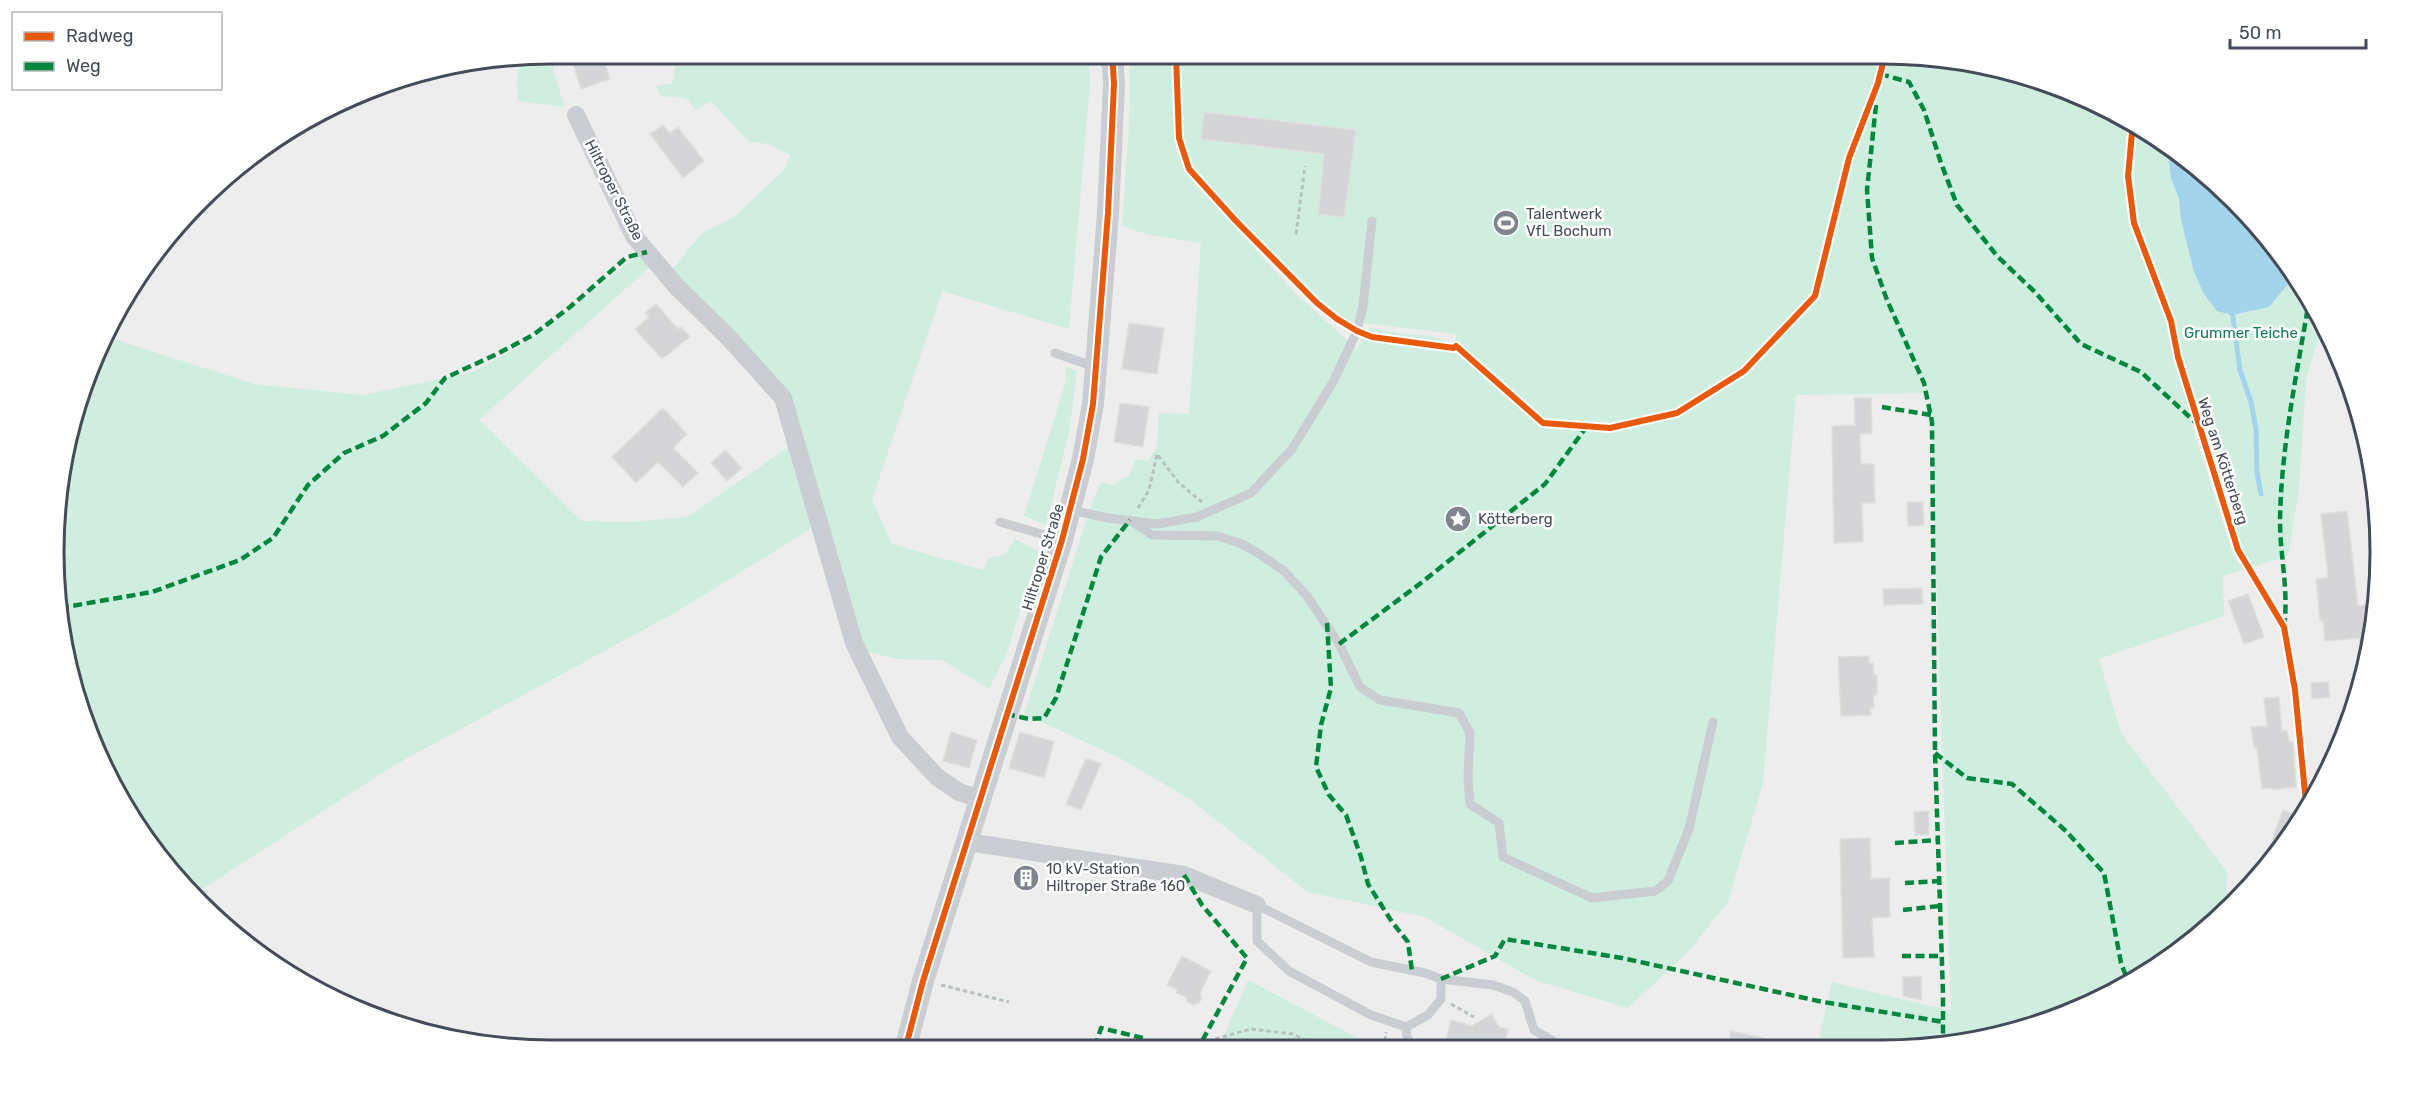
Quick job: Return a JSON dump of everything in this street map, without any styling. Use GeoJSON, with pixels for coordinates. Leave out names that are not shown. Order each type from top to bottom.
{"type":"FeatureCollection","features":[{"type":"Feature","properties":{"kind":"street","name":"Hiltroper Straße"},"geometry":{"type":"LineString","coordinates":[[908,1040],[923,981],[1071,510],[1093,404],[1108,213],[1114,84],[1113,64]]}},
{"type":"Feature","properties":{"kind":"street","name":"Hiltroper Straße"},"geometry":{"type":"LineString","coordinates":[[576,115],[634,236],[676,286],[728,336],[783,398],[854,643],[900,737],[937,777],[959,792],[980,799]]}},
{"type":"Feature","properties":{"kind":"street"},"geometry":{"type":"LineString","coordinates":[[968,842],[1184,875],[1257,905]]}},
{"type":"Feature","properties":{"kind":"lane","name":"Weg am Kötterberg"},"geometry":{"type":"LineString","coordinates":[[2132,134],[2128,176],[2134,223],[2171,321],[2178,357],[2238,550],[2283,627],[2295,690],[2305,794]]}},
{"type":"Feature","properties":{"kind":"lane"},"geometry":{"type":"LineString","coordinates":[[1071,510],[1108,518],[1157,524],[1197,518],[1251,493],[1292,449],[1333,382],[1359,322],[1363,306],[1372,221]]}},
{"type":"Feature","properties":{"kind":"lane"},"geometry":{"type":"LineString","coordinates":[[1055,353],[1096,367]]}},
{"type":"Feature","properties":{"kind":"lane"},"geometry":{"type":"LineString","coordinates":[[1130,520],[1152,535],[1217,536],[1240,543],[1261,555],[1284,571],[1307,596],[1333,633],[1360,687],[1380,700],[1459,713],[1470,732],[1468,778],[1470,804],[1499,823],[1503,857],[1592,898],[1655,891],[1668,881],[1689,829],[1713,722]]}},
{"type":"Feature","properties":{"kind":"lane"},"geometry":{"type":"LineString","coordinates":[[1000,522],[1062,540]]}},
{"type":"Feature","properties":{"kind":"lane"},"geometry":{"type":"LineString","coordinates":[[1441,979],[1441,999],[1428,1016],[1406,1027],[1371,1015],[1289,971],[1257,941],[1257,905],[1371,962],[1425,973],[1441,979],[1493,985],[1513,992],[1525,1001],[1534,1030],[1551,1040]]}},
{"type":"Feature","properties":{"kind":"lane"},"geometry":{"type":"LineString","coordinates":[[1406,1027],[1409,1040]]}},
{"type":"Feature","properties":{"kind":"path"},"geometry":{"type":"LineString","coordinates":[[1296,234],[1305,166]]}},
{"type":"Feature","properties":{"kind":"path"},"geometry":{"type":"LineString","coordinates":[[1130,520],[1149,490],[1157,454],[1179,483],[1213,511]]}},
{"type":"Feature","properties":{"kind":"path"},"geometry":{"type":"LineString","coordinates":[[923,981],[1009,1002]]}},
{"type":"Feature","properties":{"kind":"path"},"geometry":{"type":"LineString","coordinates":[[1441,999],[1474,1017]]}},
{"type":"Feature","properties":{"kind":"path"},"geometry":{"type":"LineString","coordinates":[[1212,1040],[1251,1029],[1293,1034],[1305,1040]]}},
{"type":"Feature","properties":{"kind":"green space"},"geometry":{"type":"Polygon","coordinates":[[[555,64],[553,70],[565,107],[518,101],[517,79],[520,66],[555,64]]]}},
{"type":"Feature","properties":{"kind":"green space"},"geometry":{"type":"Polygon","coordinates":[[[676,64],[1089,64],[1090,84],[1069,329],[942,291],[872,500],[892,544],[983,570],[989,558],[1004,555],[1015,539],[1039,551],[1006,655],[989,689],[942,660],[898,659],[860,650],[812,528],[678,611],[393,766],[200,890],[165,850],[147,824],[115,768],[90,709],[74,648],[64,552],[69,489],[81,426],[90,396],[114,339],[254,384],[363,395],[473,372],[534,338],[638,255],[651,266],[479,420],[582,521],[628,522],[687,517],[790,446],[786,393],[719,315],[671,271],[702,233],[733,218],[785,169],[790,155],[769,144],[749,142],[711,101],[695,110],[686,98],[661,96],[656,86],[672,85],[676,64]]]}},
{"type":"Feature","properties":{"kind":"green space","name":"Grummer Teiche"},"geometry":{"type":"Polygon","coordinates":[[[1130,64],[1172,64],[1176,150],[1197,186],[1296,294],[1357,349],[1370,327],[1397,333],[1433,336],[1455,346],[1456,334],[1348,321],[1320,300],[1224,202],[1192,165],[1182,137],[1180,64],[1882,64],[1913,66],[1977,74],[2038,90],[2126,130],[2179,165],[2227,207],[2269,255],[2287,281],[2319,337],[2306,380],[2299,490],[2288,556],[2223,576],[2224,616],[2099,659],[2121,733],[2227,872],[2226,899],[2179,940],[2126,975],[2038,1015],[1977,1031],[1945,1036],[1882,1040],[1819,1040],[1832,982],[1951,1011],[1930,393],[1796,395],[1763,783],[1728,902],[1688,952],[1628,1008],[1537,981],[1425,917],[1308,892],[1188,798],[1118,757],[1024,714],[1093,500],[1101,482],[1113,485],[1129,475],[1136,459],[1148,461],[1157,446],[1159,413],[1189,414],[1201,243],[1149,235],[1122,226],[1129,125],[1130,64]],[[2185,404],[2233,554],[2241,566],[2186,404],[2185,404]]]}},
{"type":"Feature","properties":{"kind":"green space"},"geometry":{"type":"Polygon","coordinates":[[[1066,366],[1077,371],[1069,433],[1046,525],[1024,516],[1065,384],[1066,366]]]}},
{"type":"Feature","properties":{"kind":"green space"},"geometry":{"type":"Polygon","coordinates":[[[1248,980],[1358,1038],[1357,1040],[1222,1040],[1248,980]]]}},
{"type":"Feature","properties":{"kind":"water"},"geometry":{"type":"Polygon","coordinates":[[[2168,158],[2227,207],[2269,255],[2289,284],[2269,307],[2232,315],[2217,311],[2204,294],[2194,272],[2181,220],[2179,199],[2171,178],[2168,158]]]}},
{"type":"Feature","properties":{"kind":"building"},"geometry":{"type":"Polygon","coordinates":[[[573,64],[605,64],[610,79],[581,89],[573,64]]]}},
{"type":"Feature","properties":{"kind":"building"},"geometry":{"type":"Polygon","coordinates":[[[1204,112],[1356,130],[1344,217],[1318,214],[1324,154],[1201,139],[1204,112]]]}},
{"type":"Feature","properties":{"kind":"building"},"geometry":{"type":"Polygon","coordinates":[[[663,125],[670,133],[678,127],[704,161],[683,178],[650,134],[663,125]]]}},
{"type":"Feature","properties":{"kind":"building"},"geometry":{"type":"Polygon","coordinates":[[[656,304],[678,329],[681,327],[690,337],[662,359],[635,329],[649,317],[645,313],[656,304]]]}},
{"type":"Feature","properties":{"kind":"building"},"geometry":{"type":"Polygon","coordinates":[[[1129,323],[1164,328],[1157,374],[1122,369],[1129,323]]]}},
{"type":"Feature","properties":{"kind":"building"},"geometry":{"type":"Polygon","coordinates":[[[1854,398],[1871,398],[1872,433],[1860,434],[1861,464],[1874,464],[1875,503],[1862,503],[1863,542],[1834,543],[1832,426],[1855,425],[1854,398]]]}},
{"type":"Feature","properties":{"kind":"building"},"geometry":{"type":"Polygon","coordinates":[[[1120,403],[1149,407],[1143,447],[1114,442],[1120,403]]]}},
{"type":"Feature","properties":{"kind":"building"},"geometry":{"type":"Polygon","coordinates":[[[663,408],[687,434],[673,448],[698,473],[683,487],[658,462],[636,483],[612,457],[663,408]]]}},
{"type":"Feature","properties":{"kind":"building"},"geometry":{"type":"Polygon","coordinates":[[[725,450],[742,468],[727,481],[711,463],[725,450]]]}},
{"type":"Feature","properties":{"kind":"building"},"geometry":{"type":"Polygon","coordinates":[[[1907,502],[1923,502],[1924,525],[1908,526],[1907,502]]]}},
{"type":"Feature","properties":{"kind":"building"},"geometry":{"type":"Polygon","coordinates":[[[2347,511],[2358,606],[2366,605],[2360,649],[2359,638],[2325,641],[2323,620],[2320,621],[2316,579],[2328,577],[2321,514],[2347,511]]]}},
{"type":"Feature","properties":{"kind":"building"},"geometry":{"type":"Polygon","coordinates":[[[1922,588],[1923,604],[1884,605],[1883,589],[1922,588]]]}},
{"type":"Feature","properties":{"kind":"building"},"geometry":{"type":"Polygon","coordinates":[[[2248,594],[2264,637],[2244,644],[2228,601],[2248,594]]]}},
{"type":"Feature","properties":{"kind":"building"},"geometry":{"type":"Polygon","coordinates":[[[1869,656],[1869,663],[1873,663],[1874,675],[1877,675],[1877,695],[1874,695],[1874,708],[1870,708],[1871,715],[1841,716],[1838,657],[1869,656]]]}},
{"type":"Feature","properties":{"kind":"building"},"geometry":{"type":"Polygon","coordinates":[[[2328,682],[2330,697],[2312,699],[2311,683],[2328,682]]]}},
{"type":"Feature","properties":{"kind":"building"},"geometry":{"type":"Polygon","coordinates":[[[2279,697],[2282,731],[2287,730],[2289,742],[2293,742],[2296,787],[2262,789],[2257,748],[2254,748],[2251,727],[2267,726],[2264,698],[2279,697]]]}},
{"type":"Feature","properties":{"kind":"building"},"geometry":{"type":"Polygon","coordinates":[[[951,732],[977,740],[969,768],[943,761],[951,732]]]}},
{"type":"Feature","properties":{"kind":"building"},"geometry":{"type":"Polygon","coordinates":[[[1020,732],[1054,742],[1044,778],[1009,768],[1020,732]]]}},
{"type":"Feature","properties":{"kind":"building"},"geometry":{"type":"Polygon","coordinates":[[[1086,758],[1101,764],[1081,810],[1066,804],[1086,758]]]}},
{"type":"Feature","properties":{"kind":"building"},"geometry":{"type":"Polygon","coordinates":[[[2283,810],[2293,814],[2287,824],[2267,852],[2283,810]]]}},
{"type":"Feature","properties":{"kind":"building"},"geometry":{"type":"Polygon","coordinates":[[[1929,811],[1929,835],[1915,835],[1914,812],[1929,811]]]}},
{"type":"Feature","properties":{"kind":"building"},"geometry":{"type":"Polygon","coordinates":[[[1870,838],[1871,879],[1890,878],[1890,917],[1872,918],[1874,957],[1843,958],[1840,839],[1870,838]]]}},
{"type":"Feature","properties":{"kind":"building"},"geometry":{"type":"Polygon","coordinates":[[[1182,956],[1211,971],[1200,993],[1202,998],[1199,1003],[1193,1005],[1187,1002],[1186,997],[1176,993],[1178,990],[1167,985],[1182,956]]]}},
{"type":"Feature","properties":{"kind":"building"},"geometry":{"type":"Polygon","coordinates":[[[1921,976],[1922,1000],[1903,996],[1903,977],[1921,976]]]}},
{"type":"Feature","properties":{"kind":"building"},"geometry":{"type":"Polygon","coordinates":[[[1491,1014],[1499,1027],[1508,1029],[1505,1040],[1446,1040],[1451,1020],[1472,1026],[1491,1014]]]}},
{"type":"Feature","properties":{"kind":"building"},"geometry":{"type":"Polygon","coordinates":[[[1731,1031],[1772,1040],[1729,1040],[1731,1031]]]}},
{"type":"Feature","properties":{"kind":"waterway"},"geometry":{"type":"LineString","coordinates":[[2232,310],[2240,370],[2251,402],[2256,429],[2257,472],[2261,494]]}},
{"type":"Feature","properties":{"kind":"marked path"},"geometry":{"type":"LineString","coordinates":[[1880,74],[1909,82],[1924,110],[1957,205],[1997,256],[2035,292],[2081,344],[2141,372],[2195,422]]}},
{"type":"Feature","properties":{"kind":"marked path"},"geometry":{"type":"LineString","coordinates":[[1876,105],[1867,190],[1872,258],[1887,300],[1924,383],[1932,422],[1935,753],[1943,1036]]}},
{"type":"Feature","properties":{"kind":"marked path"},"geometry":{"type":"LineString","coordinates":[[68,607],[152,592],[240,560],[273,538],[308,485],[344,453],[383,436],[426,403],[445,378],[533,335],[570,307],[627,257],[647,252]]}},
{"type":"Feature","properties":{"kind":"marked path"},"geometry":{"type":"LineString","coordinates":[[2284,627],[2285,587],[2280,534],[2281,493],[2290,410],[2307,314]]}},
{"type":"Feature","properties":{"kind":"marked path"},"geometry":{"type":"LineString","coordinates":[[1882,407],[1931,415]]}},
{"type":"Feature","properties":{"kind":"marked path"},"geometry":{"type":"LineString","coordinates":[[1339,644],[1421,583],[1545,484],[1587,426]]}},
{"type":"Feature","properties":{"kind":"marked path"},"geometry":{"type":"LineString","coordinates":[[1006,714],[1029,719],[1044,718],[1056,698],[1101,557],[1130,520]]}},
{"type":"Feature","properties":{"kind":"marked path"},"geometry":{"type":"LineString","coordinates":[[1327,623],[1331,688],[1321,725],[1316,767],[1329,795],[1346,815],[1368,884],[1392,922],[1408,942],[1412,971]]}},
{"type":"Feature","properties":{"kind":"marked path"},"geometry":{"type":"LineString","coordinates":[[1935,753],[1967,778],[2012,784],[2066,831],[2104,873],[2121,963],[2126,975]]}},
{"type":"Feature","properties":{"kind":"marked path"},"geometry":{"type":"LineString","coordinates":[[1895,843],[1938,840]]}},
{"type":"Feature","properties":{"kind":"marked path"},"geometry":{"type":"LineString","coordinates":[[1184,875],[1202,905],[1247,958],[1203,1040]]}},
{"type":"Feature","properties":{"kind":"marked path"},"geometry":{"type":"LineString","coordinates":[[1905,883],[1939,881]]}},
{"type":"Feature","properties":{"kind":"marked path"},"geometry":{"type":"LineString","coordinates":[[1903,910],[1940,906]]}},
{"type":"Feature","properties":{"kind":"marked path"},"geometry":{"type":"LineString","coordinates":[[1441,979],[1495,956],[1505,939],[1622,958],[1823,1002],[1944,1022]]}},
{"type":"Feature","properties":{"kind":"marked path"},"geometry":{"type":"LineString","coordinates":[[1902,956],[1942,956]]}},
{"type":"Feature","properties":{"kind":"marked path"},"geometry":{"type":"LineString","coordinates":[[1097,1040],[1101,1028],[1147,1040]]}},
{"type":"Feature","properties":{"kind":"cycle path"},"geometry":{"type":"LineString","coordinates":[[908,1040],[923,981],[1062,540],[1083,459],[1093,404],[1108,213],[1114,84],[1113,64]]}},
{"type":"Feature","properties":{"kind":"cycle path"},"geometry":{"type":"LineString","coordinates":[[1176,64],[1179,138],[1189,169],[1236,221],[1317,303],[1337,319],[1372,337],[1454,348],[1456,346],[1543,423],[1610,428],[1677,413],[1744,371],[1815,296],[1849,158],[1878,83],[1883,64]]}},
{"type":"Feature","properties":{"kind":"cycle path"},"geometry":{"type":"LineString","coordinates":[[2132,134],[2128,176],[2134,223],[2171,321],[2178,357],[2238,550],[2284,627],[2295,690],[2305,794]]}},
{"type":"Feature","properties":{"kind":"place","name":"Talentwerk VfL Bochum"},"geometry":{"type":"Point","coordinates":[1506,223]}},
{"type":"Feature","properties":{"kind":"place","name":"Kötterberg"},"geometry":{"type":"Point","coordinates":[1458,519]}},
{"type":"Feature","properties":{"kind":"place","name":"10 kV-Station Hiltroper Straße 160"},"geometry":{"type":"Point","coordinates":[1026,878]}}]}
